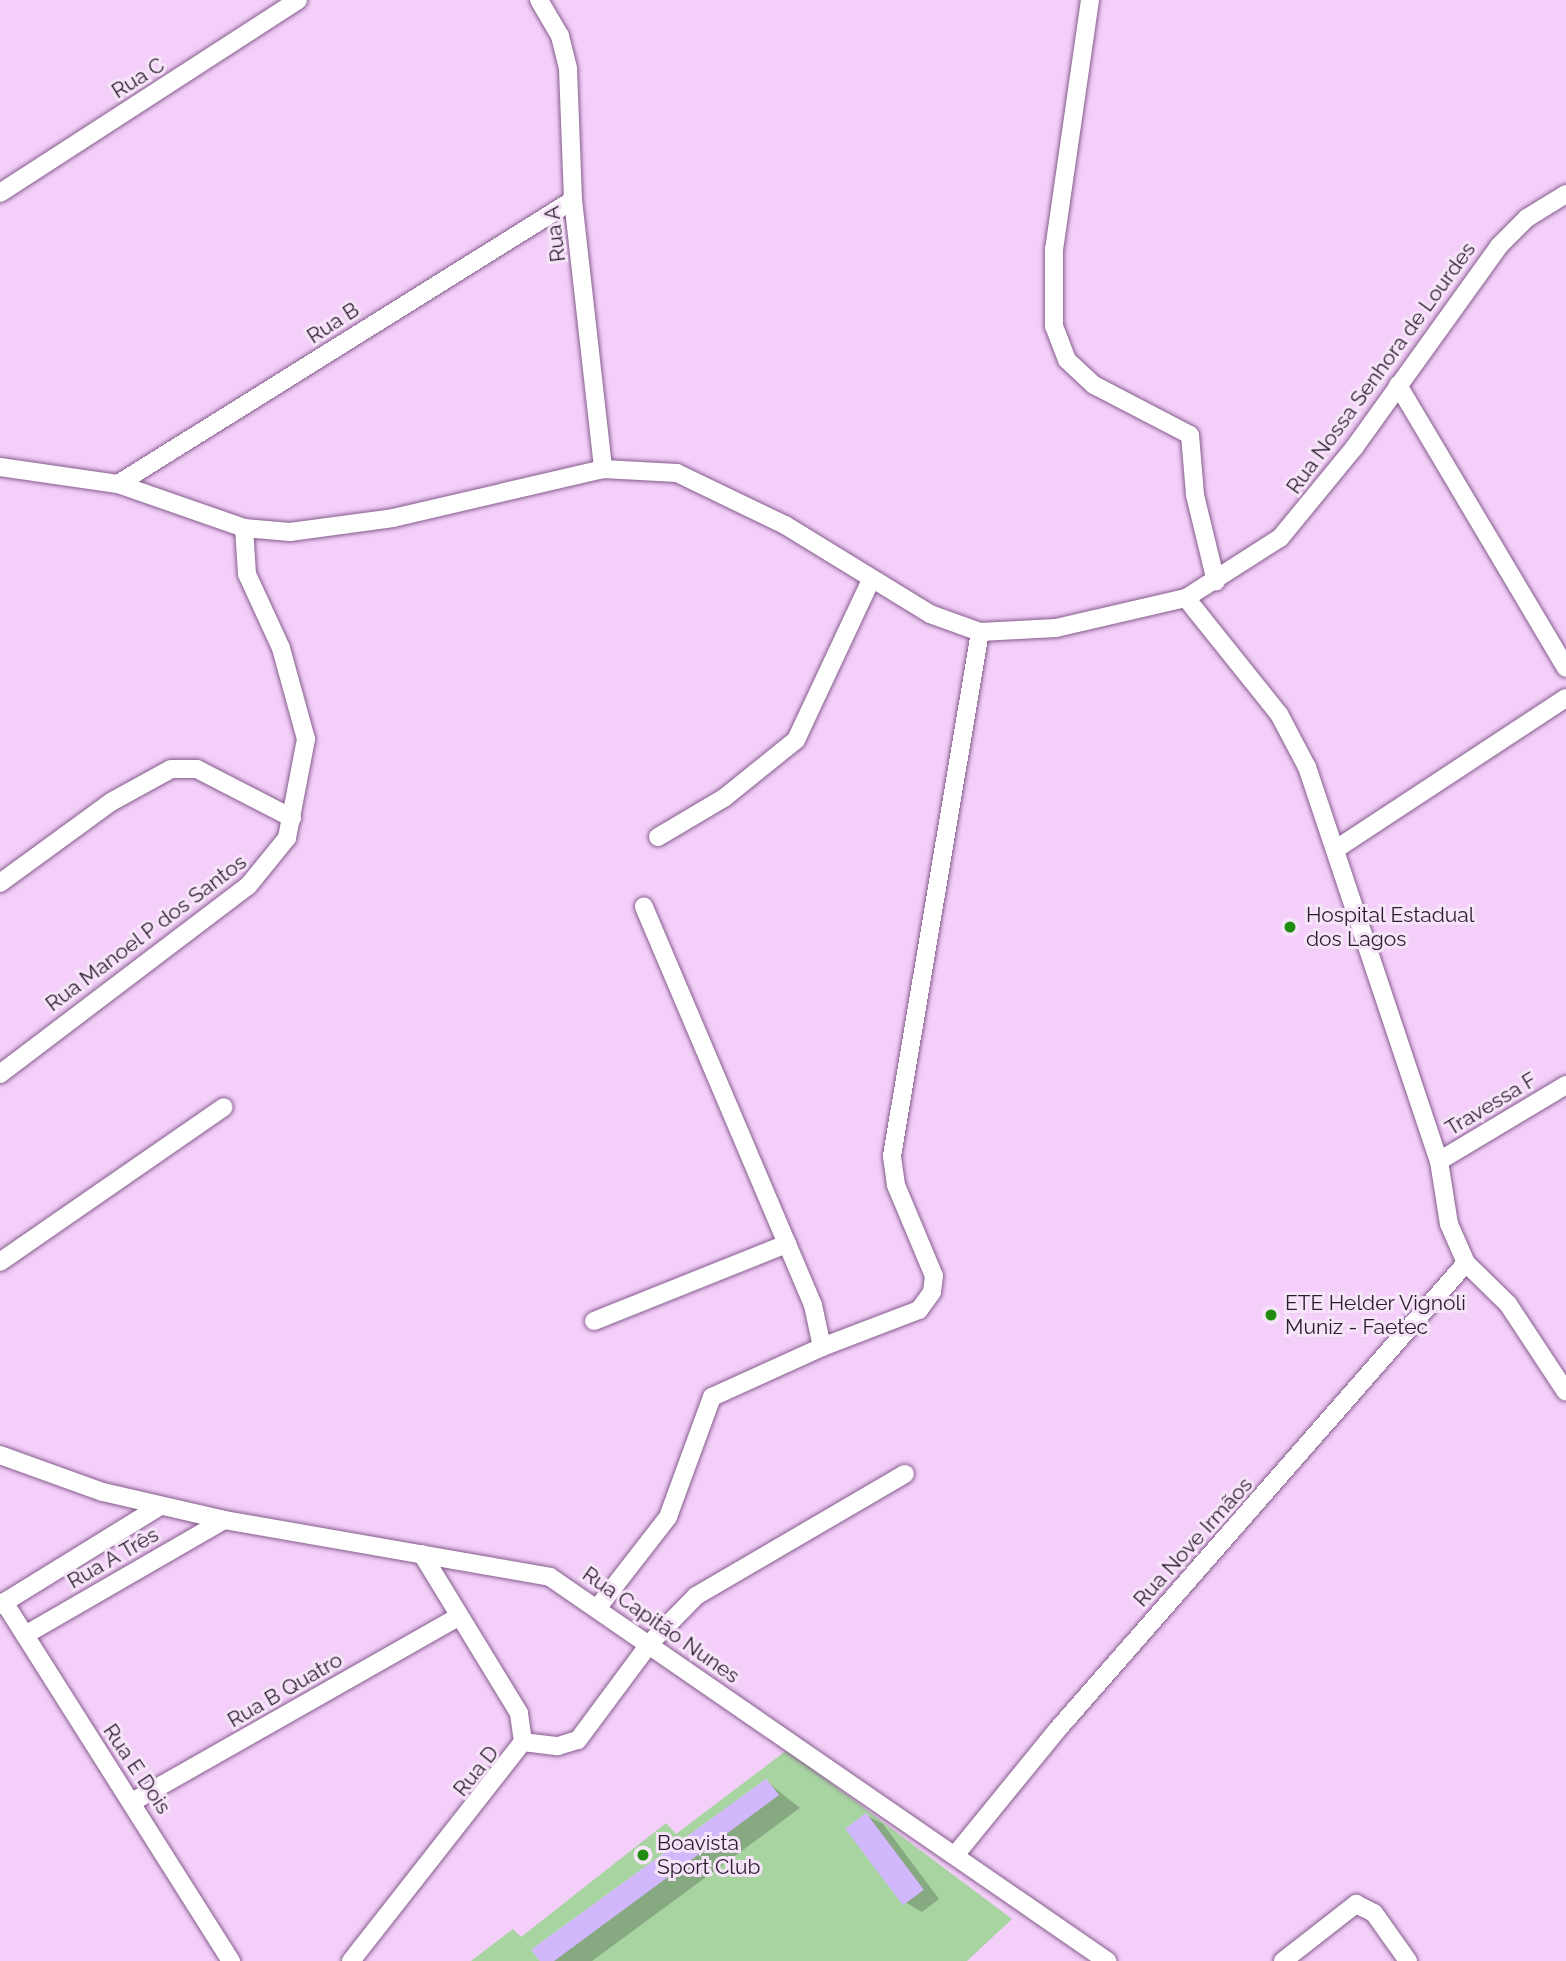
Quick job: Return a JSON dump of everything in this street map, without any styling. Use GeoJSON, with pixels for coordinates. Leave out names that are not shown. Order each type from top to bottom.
{"type":"FeatureCollection","features":[{"type":"Feature","properties":{"kind":"street","name":"Rua C"},"geometry":{"type":"LineString","coordinates":[[0,193],[298,0]]}},
{"type":"Feature","properties":{"kind":"street","name":"Rua A"},"geometry":{"type":"LineString","coordinates":[[540,0],[560,36],[568,69],[573,200],[603,468]]}},
{"type":"Feature","properties":{"kind":"street"},"geometry":{"type":"LineString","coordinates":[[1090,0],[1054,249],[1054,327],[1068,360],[1094,386],[1190,435],[1195,495],[1216,582]]}},
{"type":"Feature","properties":{"kind":"street","name":"Rua Nossa Senhora de Lourdes"},"geometry":{"type":"LineString","coordinates":[[0,467],[118,484],[244,528],[290,532],[393,518],[603,468],[677,473],[707,484],[785,525],[870,582],[930,614],[980,632],[1056,628],[1186,598],[1216,582],[1280,538],[1398,385],[1499,246],[1527,218],[1566,194]]}},
{"type":"Feature","properties":{"kind":"street","name":"Rua B"},"geometry":{"type":"LineString","coordinates":[[118,484],[573,200]]}},
{"type":"Feature","properties":{"kind":"street"},"geometry":{"type":"LineString","coordinates":[[1398,385],[1566,668]]}},
{"type":"Feature","properties":{"kind":"street","name":"Rua Manoel P dos Santos"},"geometry":{"type":"LineString","coordinates":[[0,1074],[267,869],[292,818],[306,739],[281,648],[247,574],[244,528]]}},
{"type":"Feature","properties":{"kind":"street"},"geometry":{"type":"LineString","coordinates":[[658,837],[724,798],[796,740],[870,582]]}},
{"type":"Feature","properties":{"kind":"street"},"geometry":{"type":"LineString","coordinates":[[1186,598],[1279,714],[1307,767],[1439,1161],[1449,1224],[1466,1263],[1508,1304],[1566,1392]]}},
{"type":"Feature","properties":{"kind":"street"},"geometry":{"type":"LineString","coordinates":[[599,1606],[668,1517],[712,1397],[822,1347],[919,1310],[932,1292],[934,1276],[896,1185],[892,1156],[980,632]]}},
{"type":"Feature","properties":{"kind":"street"},"geometry":{"type":"LineString","coordinates":[[1336,849],[1566,698]]}},
{"type":"Feature","properties":{"kind":"street"},"geometry":{"type":"LineString","coordinates":[[0,883],[111,802],[172,769],[197,769],[292,818]]}},
{"type":"Feature","properties":{"kind":"street"},"geometry":{"type":"LineString","coordinates":[[644,906],[813,1305],[822,1347]]}},
{"type":"Feature","properties":{"kind":"street","name":"Travessa F"},"geometry":{"type":"LineString","coordinates":[[1439,1161],[1566,1085]]}},
{"type":"Feature","properties":{"kind":"street"},"geometry":{"type":"LineString","coordinates":[[0,1262],[223,1107]]}},
{"type":"Feature","properties":{"kind":"street"},"geometry":{"type":"LineString","coordinates":[[594,1321],[787,1244]]}},
{"type":"Feature","properties":{"kind":"street","name":"Rua Nove Irmãos"},"geometry":{"type":"LineString","coordinates":[[956,1854],[1466,1263]]}},
{"type":"Feature","properties":{"kind":"street","name":"Rua Capitão Nunes"},"geometry":{"type":"LineString","coordinates":[[0,1455],[160,1506],[224,1520],[422,1554],[527,1568],[599,1606],[1107,1961]]}},
{"type":"Feature","properties":{"kind":"street"},"geometry":{"type":"LineString","coordinates":[[523,1742],[558,1746],[578,1740],[650,1643],[696,1596],[905,1474]]}},
{"type":"Feature","properties":{"kind":"street"},"geometry":{"type":"LineString","coordinates":[[2,1604],[160,1506]]}},
{"type":"Feature","properties":{"kind":"street","name":"Rua A Três"},"geometry":{"type":"LineString","coordinates":[[25,1635],[224,1520]]}},
{"type":"Feature","properties":{"kind":"street","name":"Rua D"},"geometry":{"type":"LineString","coordinates":[[351,1961],[523,1742],[519,1713],[422,1554]]}},
{"type":"Feature","properties":{"kind":"street","name":"Rua E Dois"},"geometry":{"type":"LineString","coordinates":[[2,1604],[134,1801],[231,1961]]}},
{"type":"Feature","properties":{"kind":"street","name":"Rua B Quatro"},"geometry":{"type":"LineString","coordinates":[[134,1801],[458,1617]]}},
{"type":"Feature","properties":{"kind":"street"},"geometry":{"type":"LineString","coordinates":[[1283,1961],[1356,1904],[1374,1913],[1408,1961]]}},
{"type":"Feature","properties":{"kind":"green space"},"geometry":{"type":"Polygon","coordinates":[[[787,1750],[1012,1919],[967,1961],[554,1961],[779,1795],[766,1779],[532,1949],[540,1961],[471,1961],[513,1929],[521,1937],[666,1823],[676,1834],[787,1750]],[[866,1813],[847,1829],[923,1889],[866,1813]]]}},
{"type":"Feature","properties":{"kind":"building"},"geometry":{"type":"Polygon","coordinates":[[[766,1779],[779,1795],[554,1961],[540,1961],[531,1950],[766,1779]]]}},
{"type":"Feature","properties":{"kind":"building"},"geometry":{"type":"Polygon","coordinates":[[[866,1813],[924,1890],[903,1905],[845,1829],[866,1813]]]}},
{"type":"Feature","properties":{"kind":"place","name":"Hospital Estadual dos Lagos"},"geometry":{"type":"Point","coordinates":[1290,927]}},
{"type":"Feature","properties":{"kind":"place","name":"ETE Helder Vignoli Muniz - Faetec"},"geometry":{"type":"Point","coordinates":[1271,1315]}},
{"type":"Feature","properties":{"kind":"place","name":"Boavista Sport Club"},"geometry":{"type":"Point","coordinates":[643,1855]}}]}
